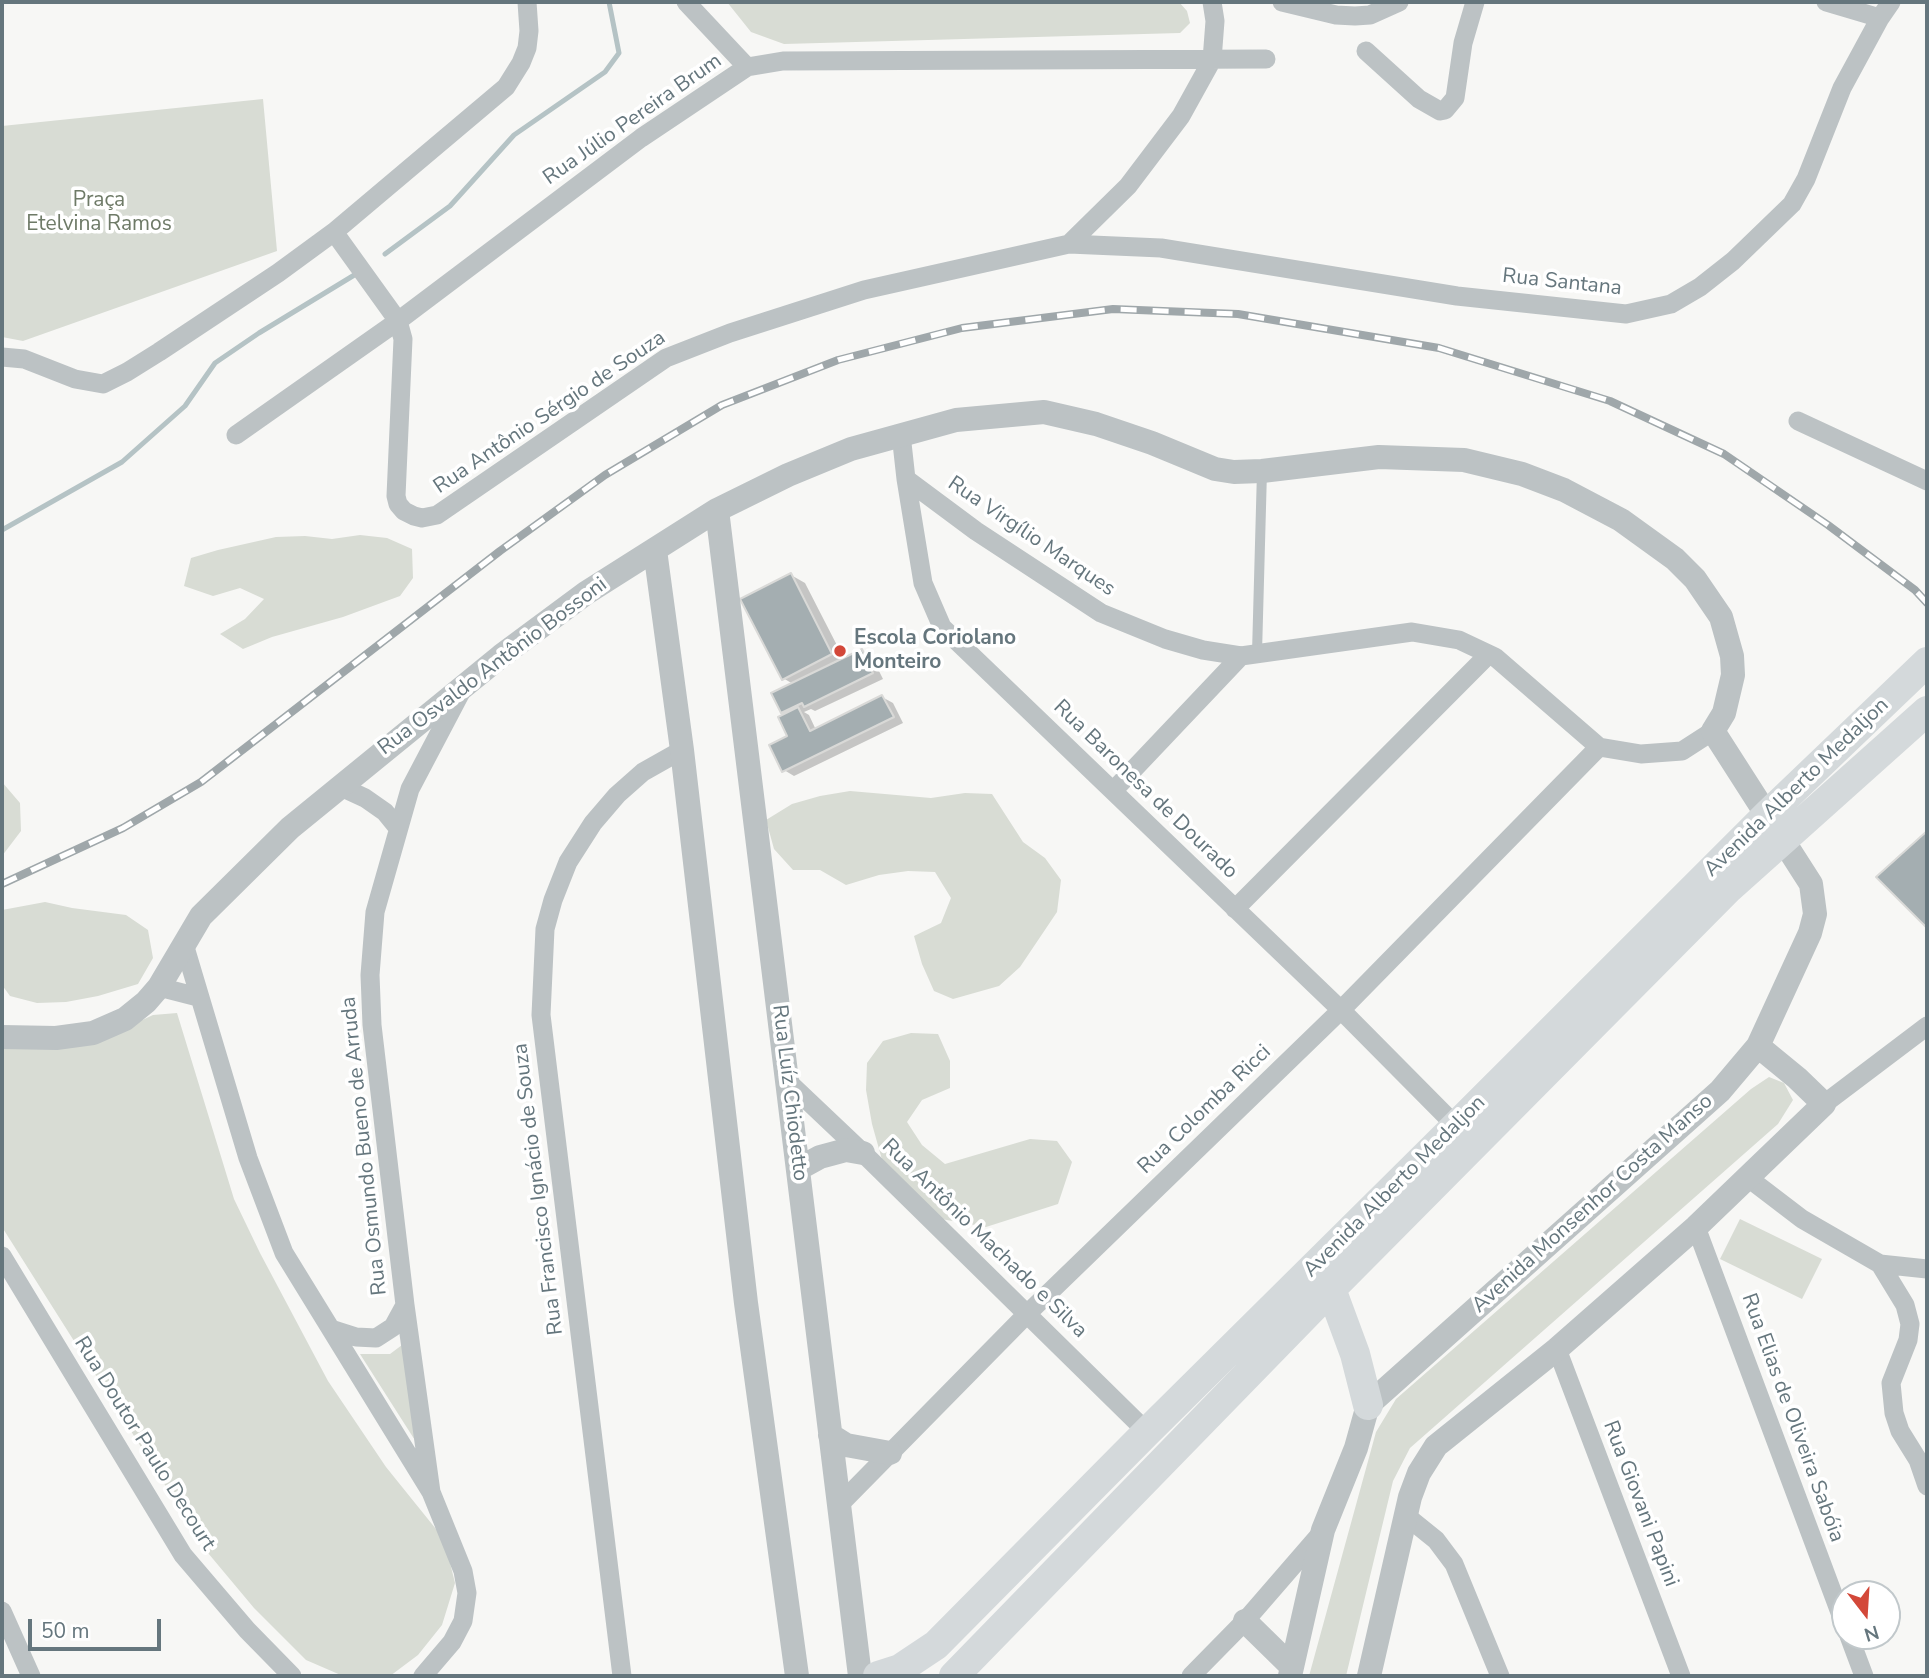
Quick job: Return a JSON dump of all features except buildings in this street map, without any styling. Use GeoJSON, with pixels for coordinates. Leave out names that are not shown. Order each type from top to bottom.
{"type":"FeatureCollection","features":[{"type":"Feature","properties":{"kind":"main road","name":"Avenida Alberto Medaljon"},"geometry":{"type":"LineString","coordinates":[[878,1676],[900,1669],[936,1645],[1766,815],[1927,662]]}},
{"type":"Feature","properties":{"kind":"main road","name":"Avenida Alberto Medaljon"},"geometry":{"type":"LineString","coordinates":[[954,1676],[1331,1289],[1729,888],[1926,712]]}},
{"type":"Feature","properties":{"kind":"main road"},"geometry":{"type":"LineString","coordinates":[[1331,1289],[1355,1354],[1368,1405]]}},
{"type":"Feature","properties":{"kind":"street"},"geometry":{"type":"LineString","coordinates":[[2,357],[24,359],[75,379],[103,383],[159,352],[278,273],[334,232],[506,87],[527,48],[527,2]]}},
{"type":"Feature","properties":{"kind":"street"},"geometry":{"type":"LineString","coordinates":[[686,2],[747,67]]}},
{"type":"Feature","properties":{"kind":"street"},"geometry":{"type":"LineString","coordinates":[[1069,244],[1128,186],[1181,116],[1212,60],[1215,22],[1212,2]]}},
{"type":"Feature","properties":{"kind":"street"},"geometry":{"type":"LineString","coordinates":[[1282,2],[1336,15],[1355,16],[1370,15],[1399,2]]}},
{"type":"Feature","properties":{"kind":"street"},"geometry":{"type":"LineString","coordinates":[[1366,51],[1419,99],[1440,111],[1445,110],[1455,99],[1463,43],[1475,2]]}},
{"type":"Feature","properties":{"kind":"street"},"geometry":{"type":"LineString","coordinates":[[1826,2],[1885,10]]}},
{"type":"Feature","properties":{"kind":"street","name":"Rua Santana"},"geometry":{"type":"LineString","coordinates":[[1069,244],[1161,248],[1457,296],[1626,314],[1671,303],[1700,287],[1733,261],[1792,204],[1806,179],[1842,88],[1885,10]]}},
{"type":"Feature","properties":{"kind":"street","name":"Rua Júlio Pereira Brum"},"geometry":{"type":"LineString","coordinates":[[236,435],[398,321],[641,138],[747,67],[783,61],[1266,60]]}},
{"type":"Feature","properties":{"kind":"street","name":"Rua Antônio Sérgio de Souza"},"geometry":{"type":"LineString","coordinates":[[334,232],[398,321],[403,339],[396,496],[404,511],[422,518],[437,515],[666,358],[730,333],[864,290],[1069,244]]}},
{"type":"Feature","properties":{"kind":"street","name":"Rua Osvaldo Antônio Bossoni"},"geometry":{"type":"LineString","coordinates":[[2,1037],[56,1038],[93,1033],[125,1019],[146,1002],[159,986],[201,916],[290,828],[464,686],[586,593],[717,510],[788,475],[851,449],[956,420],[1044,412],[1107,428],[1215,469],[1234,472],[1379,457],[1464,460],[1522,474],[1564,490],[1621,520],[1675,559],[1689,572],[1721,617],[1732,656],[1733,674],[1724,713],[1713,731]]}},
{"type":"Feature","properties":{"kind":"street"},"geometry":{"type":"LineString","coordinates":[[1798,421],[1927,481]]}},
{"type":"Feature","properties":{"kind":"street","name":"Rua Baronesa de Dourado"},"geometry":{"type":"LineString","coordinates":[[901,434],[923,583],[942,626],[1341,1010],[1456,1126]]}},
{"type":"Feature","properties":{"kind":"street","name":"Rua Virgílio Marques"},"geometry":{"type":"LineString","coordinates":[[906,478],[976,531],[1101,613],[1165,639],[1203,650],[1249,654],[1412,632],[1459,640],[1495,657],[1599,747]]}},
{"type":"Feature","properties":{"kind":"street","name":"Rua Luíz Chiodetto"},"geometry":{"type":"LineString","coordinates":[[717,510],[860,1676]]}},
{"type":"Feature","properties":{"kind":"street"},"geometry":{"type":"LineString","coordinates":[[655,550],[682,750],[746,1303],[797,1676]]}},
{"type":"Feature","properties":{"kind":"street"},"geometry":{"type":"LineString","coordinates":[[1113,791],[1249,654]]}},
{"type":"Feature","properties":{"kind":"street"},"geometry":{"type":"LineString","coordinates":[[1235,909],[1489,655]]}},
{"type":"Feature","properties":{"kind":"street","name":"Rua Osmundo Bueno de Arruda"},"geometry":{"type":"LineString","coordinates":[[431,1492],[405,1305],[372,1025],[370,975],[375,912],[410,789],[464,686]]}},
{"type":"Feature","properties":{"kind":"street"},"geometry":{"type":"LineString","coordinates":[[1599,747],[1641,754],[1682,751],[1713,731]]}},
{"type":"Feature","properties":{"kind":"street","name":"Avenida Monsenhor Costa Manso"},"geometry":{"type":"LineString","coordinates":[[1368,1405],[1720,1091],[1758,1046],[1810,933],[1815,914],[1811,884],[1713,731]]}},
{"type":"Feature","properties":{"kind":"street","name":"Rua Colomba Ricci"},"geometry":{"type":"LineString","coordinates":[[840,1504],[1027,1314],[1341,1010],[1599,747]]}},
{"type":"Feature","properties":{"kind":"street","name":"Rua Francisco Ignácio de Souza"},"geometry":{"type":"LineString","coordinates":[[622,1676],[541,1015],[545,929],[568,862],[593,823],[617,795],[643,772],[682,750]]}},
{"type":"Feature","properties":{"kind":"street"},"geometry":{"type":"LineString","coordinates":[[339,786],[365,798],[385,812],[398,828]]}},
{"type":"Feature","properties":{"kind":"street"},"geometry":{"type":"LineString","coordinates":[[184,944],[248,1158],[284,1253],[431,1492],[453,1543],[467,1594],[463,1621],[452,1642],[423,1676]]}},
{"type":"Feature","properties":{"kind":"street"},"geometry":{"type":"LineString","coordinates":[[159,986],[198,998]]}},
{"type":"Feature","properties":{"kind":"street"},"geometry":{"type":"LineString","coordinates":[[1370,1676],[1405,1515],[1419,1473],[1436,1446],[1557,1349],[1696,1227],[1824,1104],[1927,1027]]}},
{"type":"Feature","properties":{"kind":"street"},"geometry":{"type":"LineString","coordinates":[[1758,1046],[1824,1104]]}},
{"type":"Feature","properties":{"kind":"street","name":"Rua Antônio Machado e Silva"},"geometry":{"type":"LineString","coordinates":[[787,1081],[1147,1432]]}},
{"type":"Feature","properties":{"kind":"street"},"geometry":{"type":"LineString","coordinates":[[798,1169],[820,1157],[846,1150],[863,1153]]}},
{"type":"Feature","properties":{"kind":"street"},"geometry":{"type":"LineString","coordinates":[[1747,1177],[1802,1219],[1880,1264],[1905,1269],[1927,1269]]}},
{"type":"Feature","properties":{"kind":"street","name":"Rua Elias de Oliveira Sabóia"},"geometry":{"type":"LineString","coordinates":[[1696,1227],[1831,1589]]}},
{"type":"Feature","properties":{"kind":"street","name":"Rua Doutor Paulo Decourt"},"geometry":{"type":"LineString","coordinates":[[2,1256],[183,1555],[247,1630],[292,1676]]}},
{"type":"Feature","properties":{"kind":"street"},"geometry":{"type":"LineString","coordinates":[[1880,1264],[1905,1305],[1910,1324],[1908,1340],[1891,1383],[1891,1394],[1900,1431],[1923,1454],[1927,1486]]}},
{"type":"Feature","properties":{"kind":"street"},"geometry":{"type":"LineString","coordinates":[[331,1329],[356,1337],[376,1338],[393,1327],[405,1305]]}},
{"type":"Feature","properties":{"kind":"street","name":"Rua Giovani Papini"},"geometry":{"type":"LineString","coordinates":[[1557,1349],[1681,1676]]}},
{"type":"Feature","properties":{"kind":"street"},"geometry":{"type":"LineString","coordinates":[[1291,1672],[1323,1530],[1356,1448],[1368,1405]]}},
{"type":"Feature","properties":{"kind":"street"},"geometry":{"type":"LineString","coordinates":[[830,1435],[846,1445],[890,1454]]}},
{"type":"Feature","properties":{"kind":"street"},"geometry":{"type":"LineString","coordinates":[[1405,1515],[1436,1540],[1454,1564],[1500,1676]]}},
{"type":"Feature","properties":{"kind":"street"},"geometry":{"type":"LineString","coordinates":[[1191,1676],[1245,1621],[1323,1530]]}},
{"type":"Feature","properties":{"kind":"street"},"geometry":{"type":"LineString","coordinates":[[2,1611],[31,1676]]}},
{"type":"Feature","properties":{"kind":"street"},"geometry":{"type":"LineString","coordinates":[[1245,1621],[1291,1672]]}},
{"type":"Feature","properties":{"kind":"street"},"geometry":{"type":"LineString","coordinates":[[1854,1650],[1864,1676]]}},
{"type":"Feature","properties":{"kind":"lane"},"geometry":{"type":"LineString","coordinates":[[1249,654],[1262,471]]}},
{"type":"Feature","properties":{"kind":"green space"},"geometry":{"type":"Polygon","coordinates":[[[727,2],[1179,2],[1187,11],[1190,23],[1180,33],[784,44],[751,32],[727,2]]]}},
{"type":"Feature","properties":{"kind":"green space","name":"Praça Etelvina Ramos"},"geometry":{"type":"Polygon","coordinates":[[[263,99],[277,251],[23,341],[2,337],[2,126],[263,99]]]}},
{"type":"Feature","properties":{"kind":"green space"},"geometry":{"type":"Polygon","coordinates":[[[360,535],[387,538],[412,549],[413,578],[400,596],[243,649],[220,634],[245,619],[264,599],[240,588],[213,596],[184,586],[191,558],[218,550],[276,537],[332,539],[360,535]]]}},
{"type":"Feature","properties":{"kind":"green space"},"geometry":{"type":"Polygon","coordinates":[[[2,782],[20,803],[21,831],[2,856],[2,782]]]}},
{"type":"Feature","properties":{"kind":"green space"},"geometry":{"type":"Polygon","coordinates":[[[850,791],[931,798],[965,793],[992,794],[1023,842],[1045,858],[1061,880],[1057,912],[1020,967],[999,986],[953,999],[934,991],[914,936],[941,923],[951,898],[935,872],[908,871],[879,875],[846,885],[820,870],[793,870],[774,849],[766,820],[792,804],[850,791]]]}},
{"type":"Feature","properties":{"kind":"green space"},"geometry":{"type":"Polygon","coordinates":[[[45,902],[126,915],[148,930],[153,958],[138,984],[66,1002],[37,1003],[10,996],[2,985],[2,910],[45,902]]]}},
{"type":"Feature","properties":{"kind":"green space"},"geometry":{"type":"Polygon","coordinates":[[[177,1013],[234,1199],[260,1253],[328,1381],[386,1467],[444,1539],[455,1583],[442,1625],[418,1655],[390,1676],[343,1676],[306,1660],[254,1608],[208,1553],[2,1227],[2,1047],[106,1037],[153,1015],[177,1013]]]}},
{"type":"Feature","properties":{"kind":"green space"},"geometry":{"type":"Polygon","coordinates":[[[911,1033],[938,1034],[950,1061],[950,1088],[922,1100],[907,1122],[922,1145],[945,1164],[1030,1139],[1057,1141],[1072,1162],[1058,1204],[986,1227],[930,1217],[888,1181],[872,1124],[866,1090],[867,1063],[883,1041],[911,1033]]]}},
{"type":"Feature","properties":{"kind":"green space"},"geometry":{"type":"Polygon","coordinates":[[[1769,1077],[1784,1083],[1793,1100],[1778,1124],[1410,1448],[1393,1481],[1346,1676],[1309,1676],[1376,1432],[1396,1399],[1751,1089],[1769,1077]]]}},
{"type":"Feature","properties":{"kind":"green space"},"geometry":{"type":"Polygon","coordinates":[[[1740,1219],[1822,1259],[1802,1299],[1720,1259],[1740,1219]]]}},
{"type":"Feature","properties":{"kind":"green space"},"geometry":{"type":"Polygon","coordinates":[[[402,1345],[418,1445],[360,1354],[390,1354],[402,1345]]]}},
{"type":"Feature","properties":{"kind":"waterway"},"geometry":{"type":"LineString","coordinates":[[385,254],[450,206],[514,135],[605,72],[619,53],[609,2]]}},
{"type":"Feature","properties":{"kind":"waterway"},"geometry":{"type":"LineString","coordinates":[[2,530],[122,462],[185,406],[215,363],[356,274]]}},
{"type":"Feature","properties":{"kind":"railway"},"geometry":{"type":"LineString","coordinates":[[2,884],[123,828],[201,782],[500,551],[605,475],[722,405],[838,360],[962,328],[1113,309],[1238,314],[1439,348],[1610,401],[1724,454],[1828,525],[1915,590],[1927,603]]}},
{"type":"Feature","properties":{"kind":"place","name":"Escola Coriolano Monteiro"},"geometry":{"type":"Point","coordinates":[840,651]}}]}
